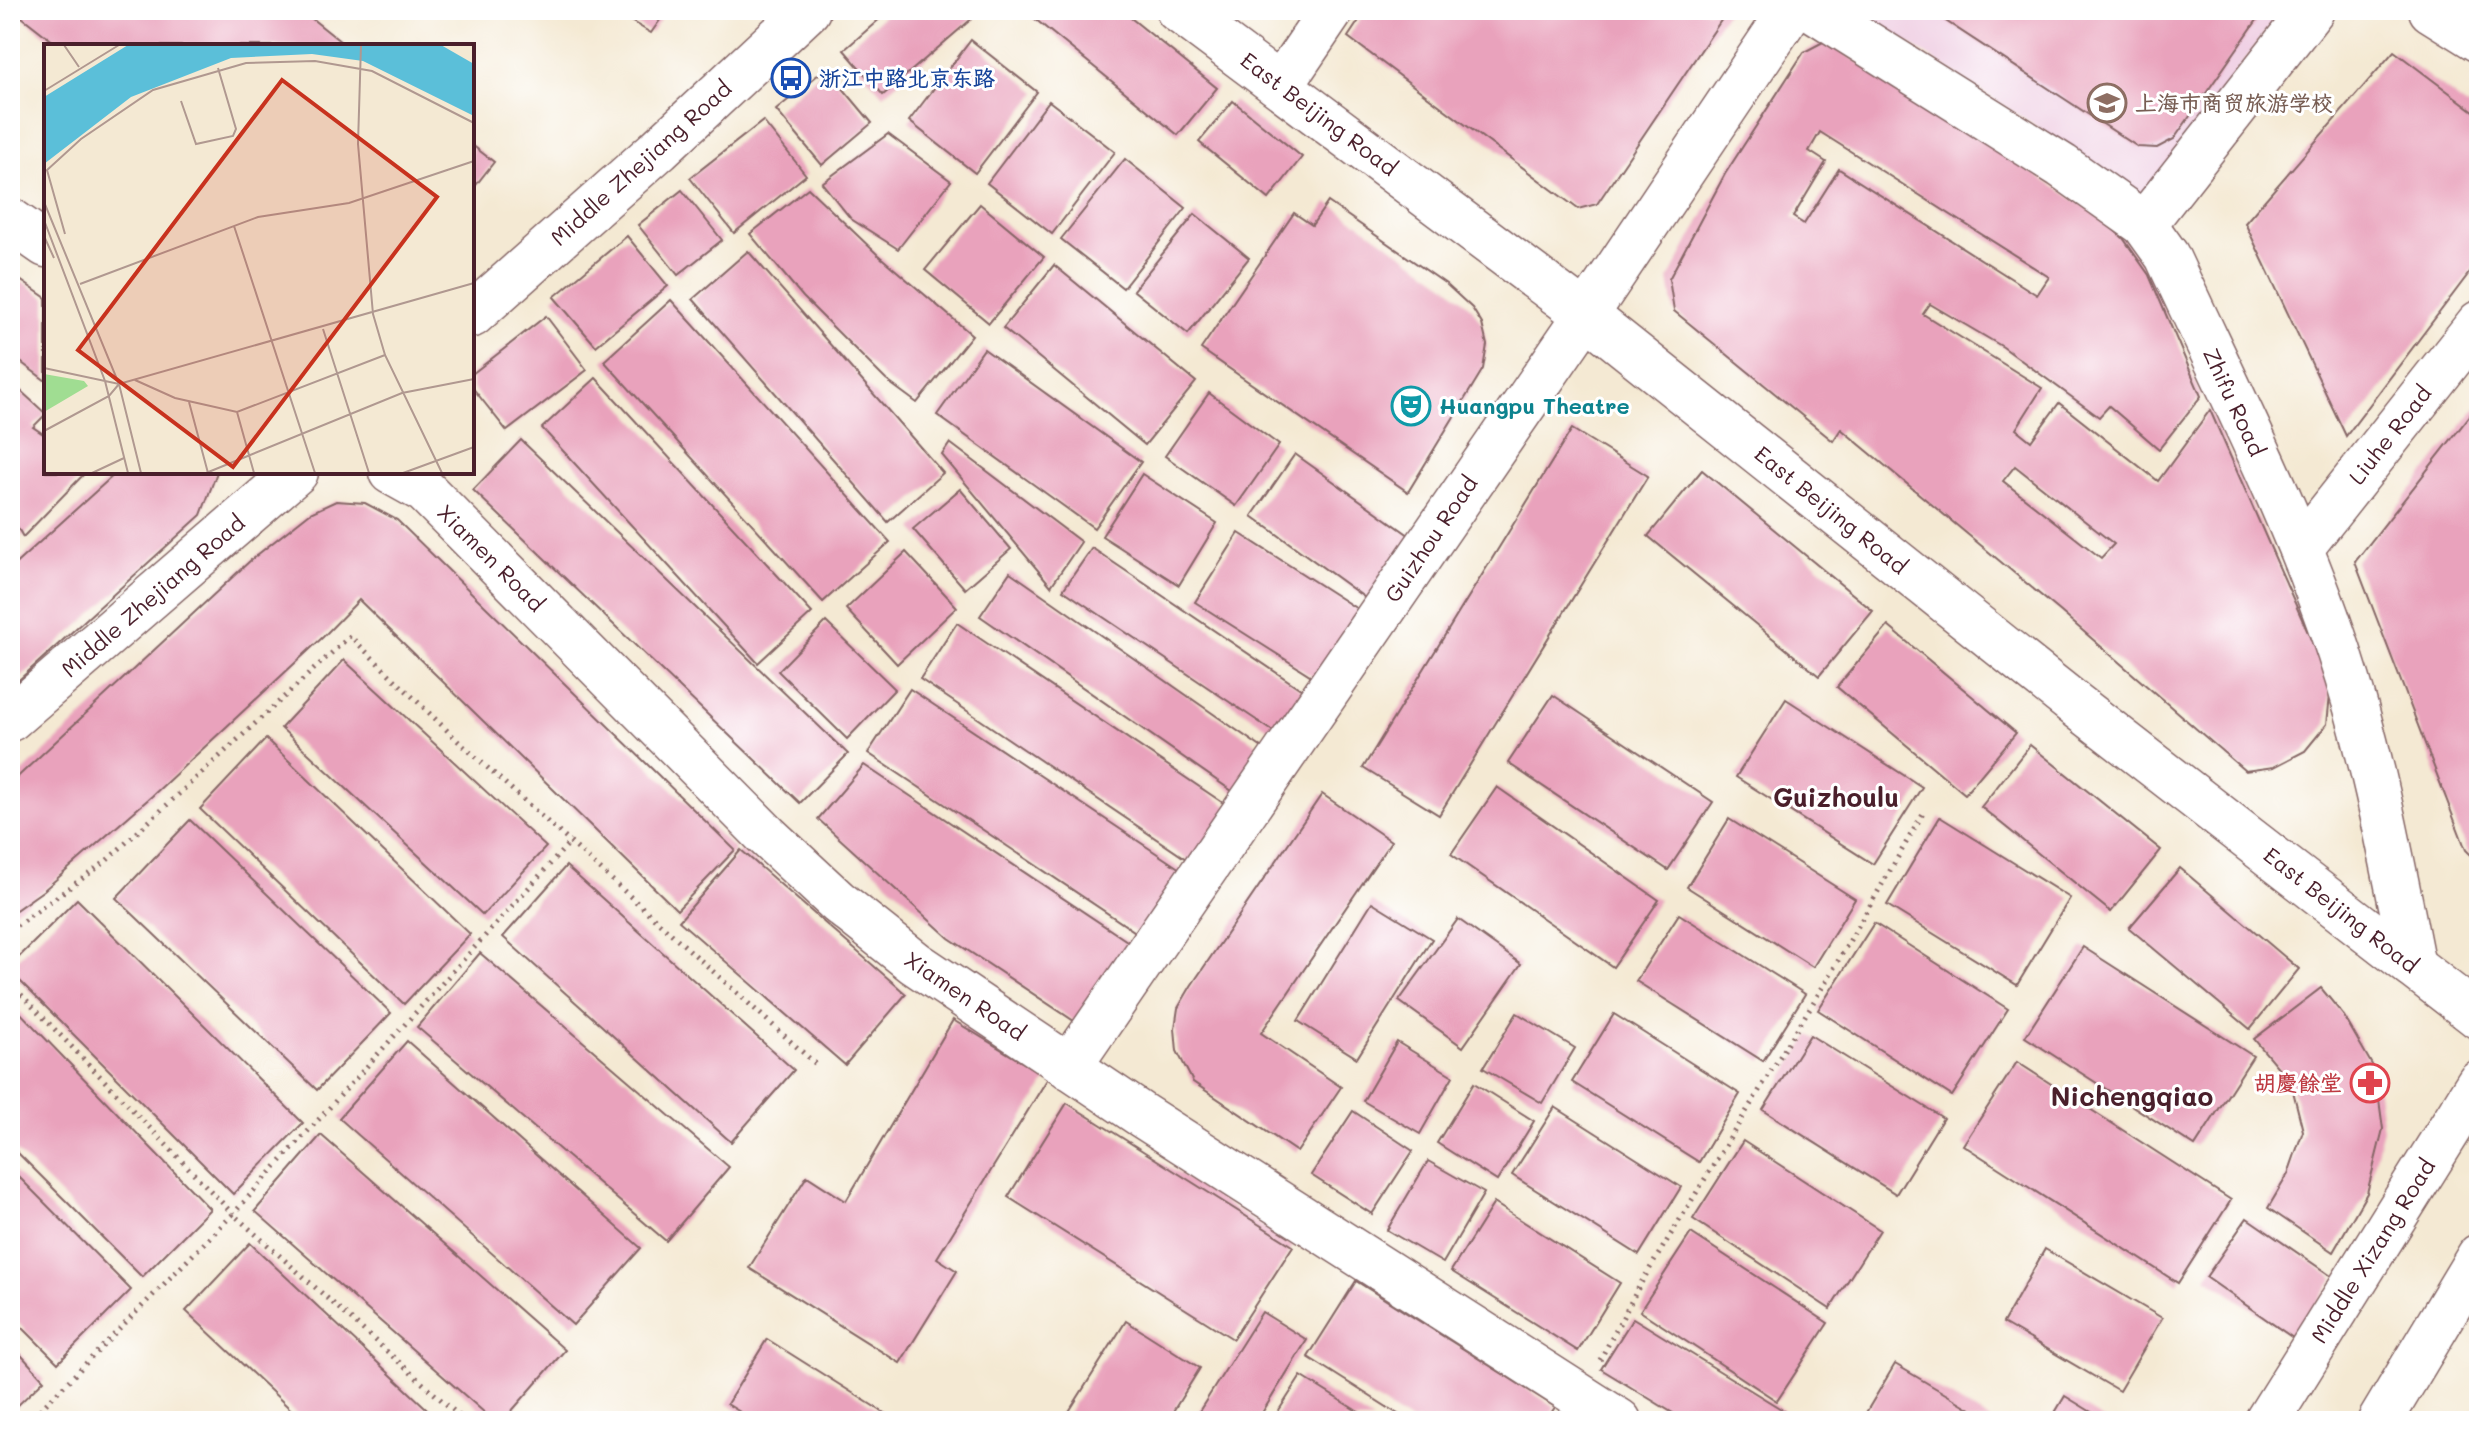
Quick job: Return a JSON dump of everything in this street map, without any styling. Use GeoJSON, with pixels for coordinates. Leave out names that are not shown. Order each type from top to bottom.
{"type":"FeatureCollection","features":[{"type":"Feature","properties":{"kind":"street","name":"Middle Zhejiang Road"},"geometry":{"type":"LineString","coordinates":[[474,313],[659,149],[808,10]]}},
{"type":"Feature","properties":{"kind":"street","name":"East Beijing Road"},"geometry":{"type":"LineString","coordinates":[[1178,10],[1586,315],[2088,715],[2479,1017]]}},
{"type":"Feature","properties":{"kind":"street"},"geometry":{"type":"LineString","coordinates":[[1281,85],[1332,10]]}},
{"type":"Feature","properties":{"kind":"street","name":"Guizhou Road"},"geometry":{"type":"LineString","coordinates":[[1069,1067],[1586,315],[1791,10]]}},
{"type":"Feature","properties":{"kind":"street","name":"Zhifu Road"},"geometry":{"type":"LineString","coordinates":[[1814,10],[2062,166],[2144,224],[2167,256],[2301,548],[2339,652],[2376,777],[2413,966]]}},
{"type":"Feature","properties":{"kind":"street"},"geometry":{"type":"LineString","coordinates":[[2144,224],[2312,10]]}},
{"type":"Feature","properties":{"kind":"street"},"geometry":{"type":"LineString","coordinates":[[2431,10],[2479,40]]}},
{"type":"Feature","properties":{"kind":"street"},"geometry":{"type":"LineString","coordinates":[[10,220],[44,244]]}},
{"type":"Feature","properties":{"kind":"street","name":"Liuhe Road"},"geometry":{"type":"LineString","coordinates":[[2301,548],[2479,323]]}},
{"type":"Feature","properties":{"kind":"street","name":"Middle Zhejiang Road"},"geometry":{"type":"LineString","coordinates":[[10,719],[294,474]]}},
{"type":"Feature","properties":{"kind":"street","name":"Xiamen Road"},"geometry":{"type":"LineString","coordinates":[[395,474],[425,491],[766,835],[838,902],[915,963],[1069,1067],[1619,1421]]}},
{"type":"Feature","properties":{"kind":"street","name":"Middle Xizang Road"},"geometry":{"type":"LineString","coordinates":[[2267,1421],[2479,1082]]}},
{"type":"Feature","properties":{"kind":"street"},"geometry":{"type":"LineString","coordinates":[[2380,1421],[2479,1256]]}},
{"type":"Feature","properties":{"kind":"path"},"geometry":{"type":"LineString","coordinates":[[10,930],[104,863],[350,636],[458,741],[819,1067]]}},
{"type":"Feature","properties":{"kind":"path"},"geometry":{"type":"LineString","coordinates":[[1581,1396],[1641,1283],[1827,980],[1925,810]]}},
{"type":"Feature","properties":{"kind":"path"},"geometry":{"type":"LineString","coordinates":[[29,1421],[233,1214],[571,841]]}},
{"type":"Feature","properties":{"kind":"path"},"geometry":{"type":"LineString","coordinates":[[10,983],[233,1214],[465,1421]]}},
{"type":"Feature","properties":{"kind":"shaded area","name":"上海市商贸旅游学校"},"geometry":{"type":"Polygon","coordinates":[[[1858,10],[2282,10],[2144,197],[1858,10]]]}},
{"type":"Feature","properties":{"kind":"building"},"geometry":{"type":"Polygon","coordinates":[[[13,10],[301,10],[344,44],[56,44],[13,10]]]}},
{"type":"Feature","properties":{"kind":"building"},"geometry":{"type":"Polygon","coordinates":[[[612,10],[667,10],[651,33],[612,10]]]}},
{"type":"Feature","properties":{"kind":"building"},"geometry":{"type":"Polygon","coordinates":[[[890,10],[982,10],[883,95],[844,50],[890,10]]]}},
{"type":"Feature","properties":{"kind":"building"},"geometry":{"type":"Polygon","coordinates":[[[1024,10],[1121,10],[1217,88],[1178,135],[1024,10]]]}},
{"type":"Feature","properties":{"kind":"building"},"geometry":{"type":"Polygon","coordinates":[[[1366,10],[1728,10],[1597,204],[1578,209],[1348,37],[1366,10]]]}},
{"type":"Feature","properties":{"kind":"building","name":"上海市商贸旅游学校"},"geometry":{"type":"Polygon","coordinates":[[[1929,10],[2264,10],[2174,139],[2157,148],[2138,147],[1929,10]]]}},
{"type":"Feature","properties":{"kind":"building"},"geometry":{"type":"Polygon","coordinates":[[[971,40],[1037,92],[975,173],[909,121],[971,40]]]}},
{"type":"Feature","properties":{"kind":"building"},"geometry":{"type":"Polygon","coordinates":[[[1825,41],[2092,211],[2123,238],[2149,275],[2201,396],[2159,449],[2109,406],[2099,417],[2003,347],[1930,304],[1923,314],[2042,388],[2016,429],[2031,441],[2059,403],[2158,481],[2210,410],[2331,685],[2327,724],[2305,751],[2274,767],[2245,771],[2061,612],[1841,429],[1833,441],[1674,311],[1669,279],[1725,174],[1804,52],[1825,41]],[[1820,132],[1809,151],[1826,162],[1793,217],[1804,224],[1839,169],[2037,295],[2049,277],[1820,132]],[[2015,466],[2003,481],[2101,558],[2114,544],[2015,466]]]}},
{"type":"Feature","properties":{"kind":"building"},"geometry":{"type":"Polygon","coordinates":[[[2394,51],[2479,115],[2479,260],[2346,436],[2245,223],[2394,51]]]}},
{"type":"Feature","properties":{"kind":"building"},"geometry":{"type":"Polygon","coordinates":[[[826,68],[872,123],[822,165],[776,110],[826,68]]]}},
{"type":"Feature","properties":{"kind":"building"},"geometry":{"type":"Polygon","coordinates":[[[1049,101],[1115,152],[1052,234],[987,183],[1049,101]]]}},
{"type":"Feature","properties":{"kind":"building"},"geometry":{"type":"Polygon","coordinates":[[[1233,101],[1302,157],[1269,199],[1199,142],[1233,101]]]}},
{"type":"Feature","properties":{"kind":"building"},"geometry":{"type":"Polygon","coordinates":[[[763,121],[806,175],[734,233],[690,178],[763,121]]]}},
{"type":"Feature","properties":{"kind":"building"},"geometry":{"type":"Polygon","coordinates":[[[888,134],[951,181],[898,249],[851,219],[822,183],[888,134]]]}},
{"type":"Feature","properties":{"kind":"building"},"geometry":{"type":"Polygon","coordinates":[[[474,147],[494,162],[474,187],[474,147]]]}},
{"type":"Feature","properties":{"kind":"building"},"geometry":{"type":"Polygon","coordinates":[[[1125,159],[1186,208],[1123,288],[1061,239],[1125,159]]]}},
{"type":"Feature","properties":{"kind":"building"},"geometry":{"type":"Polygon","coordinates":[[[808,188],[878,255],[972,335],[917,403],[886,380],[803,297],[750,234],[808,188]]]}},
{"type":"Feature","properties":{"kind":"building"},"geometry":{"type":"Polygon","coordinates":[[[682,190],[722,240],[678,275],[638,225],[682,190]]]}},
{"type":"Feature","properties":{"kind":"building"},"geometry":{"type":"Polygon","coordinates":[[[1328,202],[1446,284],[1472,308],[1482,324],[1487,345],[1483,369],[1408,492],[1201,349],[1294,213],[1312,225],[1328,202]]]}},
{"type":"Feature","properties":{"kind":"building"},"geometry":{"type":"Polygon","coordinates":[[[980,204],[1044,257],[989,323],[925,270],[980,204]]]}},
{"type":"Feature","properties":{"kind":"building"},"geometry":{"type":"Polygon","coordinates":[[[1195,214],[1249,258],[1188,334],[1133,290],[1195,214]]]}},
{"type":"Feature","properties":{"kind":"building"},"geometry":{"type":"Polygon","coordinates":[[[627,236],[668,286],[596,346],[554,297],[627,236]]]}},
{"type":"Feature","properties":{"kind":"building"},"geometry":{"type":"Polygon","coordinates":[[[748,251],[943,473],[888,522],[693,299],[748,251]]]}},
{"type":"Feature","properties":{"kind":"building"},"geometry":{"type":"Polygon","coordinates":[[[1054,265],[1196,382],[1145,445],[1003,328],[1054,265]]]}},
{"type":"Feature","properties":{"kind":"building"},"geometry":{"type":"Polygon","coordinates":[[[10,273],[44,297],[44,380],[10,354],[10,338],[15,331],[10,328],[10,273]]]}},
{"type":"Feature","properties":{"kind":"building"},"geometry":{"type":"Polygon","coordinates":[[[671,300],[890,542],[823,602],[604,361],[671,300]]]}},
{"type":"Feature","properties":{"kind":"building"},"geometry":{"type":"Polygon","coordinates":[[[546,316],[587,370],[507,431],[474,390],[474,372],[546,316]]]}},
{"type":"Feature","properties":{"kind":"building"},"geometry":{"type":"Polygon","coordinates":[[[984,349],[1141,462],[1094,528],[937,415],[984,349]]]}},
{"type":"Feature","properties":{"kind":"building"},"geometry":{"type":"Polygon","coordinates":[[[596,378],[812,613],[758,663],[542,428],[596,378]]]}},
{"type":"Feature","properties":{"kind":"building"},"geometry":{"type":"Polygon","coordinates":[[[10,381],[44,412],[33,427],[44,435],[44,474],[84,474],[23,537],[10,514],[10,381]]]}},
{"type":"Feature","properties":{"kind":"building"},"geometry":{"type":"Polygon","coordinates":[[[1209,393],[1279,445],[1236,506],[1165,456],[1209,393]]]}},
{"type":"Feature","properties":{"kind":"building"},"geometry":{"type":"Polygon","coordinates":[[[2479,404],[2479,863],[2466,850],[2355,562],[2479,404]]]}},
{"type":"Feature","properties":{"kind":"building"},"geometry":{"type":"Polygon","coordinates":[[[1572,429],[1648,476],[1439,815],[1363,768],[1572,429]]]}},
{"type":"Feature","properties":{"kind":"building"},"geometry":{"type":"Polygon","coordinates":[[[521,440],[848,754],[800,803],[473,490],[521,440]]]}},
{"type":"Feature","properties":{"kind":"building"},"geometry":{"type":"Polygon","coordinates":[[[950,443],[1081,542],[1051,586],[942,455],[950,443]]]}},
{"type":"Feature","properties":{"kind":"building"},"geometry":{"type":"Polygon","coordinates":[[[1295,454],[1420,543],[1375,605],[1252,516],[1295,454]]]}},
{"type":"Feature","properties":{"kind":"building"},"geometry":{"type":"Polygon","coordinates":[[[1702,470],[1873,611],[1819,676],[1648,536],[1702,470]]]}},
{"type":"Feature","properties":{"kind":"building"},"geometry":{"type":"Polygon","coordinates":[[[115,474],[216,474],[201,515],[10,688],[10,569],[115,474]]]}},
{"type":"Feature","properties":{"kind":"building"},"geometry":{"type":"Polygon","coordinates":[[[1142,474],[1217,523],[1179,585],[1102,536],[1142,474]]]}},
{"type":"Feature","properties":{"kind":"building"},"geometry":{"type":"Polygon","coordinates":[[[960,489],[1011,549],[965,589],[913,529],[960,489]]]}},
{"type":"Feature","properties":{"kind":"building"},"geometry":{"type":"Polygon","coordinates":[[[336,501],[365,503],[397,520],[735,850],[677,910],[359,600],[152,796],[44,890],[10,914],[10,784],[252,559],[310,513],[336,501]]]}},
{"type":"Feature","properties":{"kind":"building"},"geometry":{"type":"Polygon","coordinates":[[[1239,533],[1365,614],[1321,682],[1195,602],[1239,533]]]}},
{"type":"Feature","properties":{"kind":"building"},"geometry":{"type":"Polygon","coordinates":[[[1092,548],[1311,696],[1283,738],[1063,590],[1092,548]]]}},
{"type":"Feature","properties":{"kind":"building"},"geometry":{"type":"Polygon","coordinates":[[[906,552],[957,607],[897,664],[846,609],[906,552]]]}},
{"type":"Feature","properties":{"kind":"building"},"geometry":{"type":"Polygon","coordinates":[[[1010,572],[1275,757],[1245,800],[980,616],[1010,572]]]}},
{"type":"Feature","properties":{"kind":"building"},"geometry":{"type":"Polygon","coordinates":[[[826,622],[895,689],[847,739],[778,671],[826,622]]]}},
{"type":"Feature","properties":{"kind":"building"},"geometry":{"type":"Polygon","coordinates":[[[957,623],[1235,811],[1198,867],[920,679],[957,623]]]}},
{"type":"Feature","properties":{"kind":"building"},"geometry":{"type":"Polygon","coordinates":[[[1888,626],[2016,733],[1965,794],[1837,687],[1888,626]]]}},
{"type":"Feature","properties":{"kind":"building"},"geometry":{"type":"Polygon","coordinates":[[[344,660],[546,847],[483,915],[281,728],[344,660]]]}},
{"type":"Feature","properties":{"kind":"building"},"geometry":{"type":"Polygon","coordinates":[[[910,689],[1192,877],[1149,941],[868,753],[910,689]]]}},
{"type":"Feature","properties":{"kind":"building"},"geometry":{"type":"Polygon","coordinates":[[[1553,695],[1713,802],[1668,870],[1508,763],[1553,695]]]}},
{"type":"Feature","properties":{"kind":"building"},"geometry":{"type":"Polygon","coordinates":[[[1786,699],[1922,787],[1873,864],[1736,777],[1786,699]]]}},
{"type":"Feature","properties":{"kind":"building"},"geometry":{"type":"Polygon","coordinates":[[[266,739],[470,934],[404,1004],[200,809],[266,739]]]}},
{"type":"Feature","properties":{"kind":"building"},"geometry":{"type":"Polygon","coordinates":[[[2030,745],[2161,850],[2111,912],[1981,807],[2030,745]]]}},
{"type":"Feature","properties":{"kind":"building"},"geometry":{"type":"Polygon","coordinates":[[[864,765],[1142,951],[1089,1031],[949,938],[818,819],[864,765]]]}},
{"type":"Feature","properties":{"kind":"building"},"geometry":{"type":"Polygon","coordinates":[[[1497,787],[1659,900],[1613,967],[1451,854],[1497,787]]]}},
{"type":"Feature","properties":{"kind":"building"},"geometry":{"type":"Polygon","coordinates":[[[1322,794],[1391,841],[1261,1033],[1341,1087],[1297,1152],[1193,1082],[1177,1051],[1175,1028],[1178,1008],[1191,986],[1322,794]]]}},
{"type":"Feature","properties":{"kind":"building"},"geometry":{"type":"Polygon","coordinates":[[[1940,817],[2070,898],[2017,985],[1887,905],[1940,817]]]}},
{"type":"Feature","properties":{"kind":"building"},"geometry":{"type":"Polygon","coordinates":[[[1729,819],[1855,899],[1813,967],[1687,887],[1729,819]]]}},
{"type":"Feature","properties":{"kind":"building"},"geometry":{"type":"Polygon","coordinates":[[[190,820],[391,1013],[317,1090],[116,898],[190,820]]]}},
{"type":"Feature","properties":{"kind":"building"},"geometry":{"type":"Polygon","coordinates":[[[741,850],[906,994],[845,1065],[679,921],[741,850]]]}},
{"type":"Feature","properties":{"kind":"building"},"geometry":{"type":"Polygon","coordinates":[[[566,866],[794,1070],[731,1142],[503,937],[566,866]]]}},
{"type":"Feature","properties":{"kind":"building"},"geometry":{"type":"Polygon","coordinates":[[[2180,868],[2299,969],[2250,1029],[2129,928],[2180,868]]]}},
{"type":"Feature","properties":{"kind":"building"},"geometry":{"type":"Polygon","coordinates":[[[77,899],[303,1123],[233,1194],[10,971],[10,966],[77,899]]]}},
{"type":"Feature","properties":{"kind":"building"},"geometry":{"type":"Polygon","coordinates":[[[1372,902],[1432,939],[1357,1058],[1298,1021],[1372,902]]]}},
{"type":"Feature","properties":{"kind":"building"},"geometry":{"type":"Polygon","coordinates":[[[1679,914],[1805,994],[1763,1061],[1636,981],[1679,914]]]}},
{"type":"Feature","properties":{"kind":"building"},"geometry":{"type":"Polygon","coordinates":[[[1458,919],[1521,964],[1463,1047],[1399,1001],[1458,919]]]}},
{"type":"Feature","properties":{"kind":"building"},"geometry":{"type":"Polygon","coordinates":[[[1874,923],[2008,1009],[1952,1096],[1818,1010],[1874,923]]]}},
{"type":"Feature","properties":{"kind":"building"},"geometry":{"type":"Polygon","coordinates":[[[2083,947],[2253,1056],[2195,1146],[2025,1037],[2083,947]]]}},
{"type":"Feature","properties":{"kind":"building"},"geometry":{"type":"Polygon","coordinates":[[[480,953],[729,1167],[666,1241],[417,1027],[480,953]]]}},
{"type":"Feature","properties":{"kind":"building"},"geometry":{"type":"Polygon","coordinates":[[[2321,988],[2344,1016],[2375,1070],[2383,1129],[2367,1193],[2333,1252],[2268,1208],[2288,1174],[2303,1131],[2291,1083],[2254,1039],[2321,988]]]}},
{"type":"Feature","properties":{"kind":"building"},"geometry":{"type":"Polygon","coordinates":[[[10,1002],[210,1209],[142,1277],[10,1145],[10,1002]]]}},
{"type":"Feature","properties":{"kind":"building"},"geometry":{"type":"Polygon","coordinates":[[[1517,1013],[1575,1048],[1542,1103],[1483,1068],[1517,1013]]]}},
{"type":"Feature","properties":{"kind":"building"},"geometry":{"type":"Polygon","coordinates":[[[1614,1014],[1740,1094],[1699,1162],[1572,1082],[1614,1014]]]}},
{"type":"Feature","properties":{"kind":"building"},"geometry":{"type":"Polygon","coordinates":[[[953,1020],[1048,1078],[937,1258],[957,1271],[900,1363],[749,1268],[807,1176],[846,1201],[953,1020]]]}},
{"type":"Feature","properties":{"kind":"building"},"geometry":{"type":"Polygon","coordinates":[[[1810,1035],[1943,1118],[1896,1194],[1763,1110],[1810,1035]]]}},
{"type":"Feature","properties":{"kind":"building"},"geometry":{"type":"Polygon","coordinates":[[[407,1041],[641,1248],[573,1325],[339,1118],[407,1041]]]}},
{"type":"Feature","properties":{"kind":"building"},"geometry":{"type":"Polygon","coordinates":[[[1397,1042],[1453,1076],[1420,1134],[1363,1101],[1397,1042]]]}},
{"type":"Feature","properties":{"kind":"building"},"geometry":{"type":"Polygon","coordinates":[[[2017,1062],[2231,1200],[2178,1283],[1963,1145],[2017,1062]]]}},
{"type":"Feature","properties":{"kind":"building"},"geometry":{"type":"Polygon","coordinates":[[[1474,1083],[1534,1121],[1497,1181],[1437,1143],[1474,1083]]]}},
{"type":"Feature","properties":{"kind":"building"},"geometry":{"type":"Polygon","coordinates":[[[1067,1103],[1293,1246],[1233,1339],[1008,1197],[1067,1103]]]}},
{"type":"Feature","properties":{"kind":"building"},"geometry":{"type":"Polygon","coordinates":[[[1555,1107],[1681,1187],[1639,1255],[1512,1175],[1555,1107]]]}},
{"type":"Feature","properties":{"kind":"building"},"geometry":{"type":"Polygon","coordinates":[[[1353,1111],[1413,1151],[1372,1214],[1311,1175],[1353,1111]]]}},
{"type":"Feature","properties":{"kind":"building"},"geometry":{"type":"Polygon","coordinates":[[[321,1135],[565,1350],[503,1421],[494,1421],[255,1211],[321,1135]]]}},
{"type":"Feature","properties":{"kind":"building"},"geometry":{"type":"Polygon","coordinates":[[[1743,1141],[1880,1230],[1830,1309],[1693,1219],[1743,1141]]]}},
{"type":"Feature","properties":{"kind":"building"},"geometry":{"type":"Polygon","coordinates":[[[1428,1161],[1484,1193],[1443,1263],[1387,1230],[1428,1161]]]}},
{"type":"Feature","properties":{"kind":"building"},"geometry":{"type":"Polygon","coordinates":[[[10,1168],[131,1290],[58,1363],[10,1315],[10,1168]]]}},
{"type":"Feature","properties":{"kind":"building"},"geometry":{"type":"Polygon","coordinates":[[[1494,1203],[1620,1283],[1578,1351],[1451,1271],[1494,1203]]]}},
{"type":"Feature","properties":{"kind":"building"},"geometry":{"type":"Polygon","coordinates":[[[2247,1218],[2334,1278],[2293,1338],[2206,1277],[2247,1218]]]}},
{"type":"Feature","properties":{"kind":"building"},"geometry":{"type":"Polygon","coordinates":[[[1691,1233],[1828,1323],[1777,1401],[1640,1311],[1691,1233]]]}},
{"type":"Feature","properties":{"kind":"building"},"geometry":{"type":"Polygon","coordinates":[[[250,1243],[440,1421],[303,1421],[186,1311],[250,1243]]]}},
{"type":"Feature","properties":{"kind":"building"},"geometry":{"type":"Polygon","coordinates":[[[2045,1249],[2162,1318],[2119,1391],[2003,1323],[2045,1249]]]}},
{"type":"Feature","properties":{"kind":"building"},"geometry":{"type":"Polygon","coordinates":[[[1356,1281],[1555,1407],[1546,1421],[1409,1421],[1308,1357],[1356,1281]]]}},
{"type":"Feature","properties":{"kind":"building"},"geometry":{"type":"Polygon","coordinates":[[[1262,1312],[1307,1340],[1257,1421],[1193,1421],[1262,1312]]]}},
{"type":"Feature","properties":{"kind":"building"},"geometry":{"type":"Polygon","coordinates":[[[1633,1318],[1786,1412],[1780,1421],[1686,1421],[1601,1369],[1633,1318]]]}},
{"type":"Feature","properties":{"kind":"building"},"geometry":{"type":"Polygon","coordinates":[[[1126,1321],[1200,1368],[1167,1421],[1063,1421],[1126,1321]]]}},
{"type":"Feature","properties":{"kind":"building"},"geometry":{"type":"Polygon","coordinates":[[[767,1339],[897,1421],[755,1421],[727,1404],[767,1339]]]}},
{"type":"Feature","properties":{"kind":"building"},"geometry":{"type":"Polygon","coordinates":[[[10,1343],[44,1380],[10,1413],[10,1343]]]}},
{"type":"Feature","properties":{"kind":"building"},"geometry":{"type":"Polygon","coordinates":[[[1895,1364],[1991,1421],[1873,1421],[1864,1416],[1895,1364]]]}},
{"type":"Feature","properties":{"kind":"building"},"geometry":{"type":"Polygon","coordinates":[[[1301,1376],[1373,1421],[1272,1421],[1301,1376]]]}},
{"type":"Feature","properties":{"kind":"building"},"geometry":{"type":"Polygon","coordinates":[[[2065,1396],[2106,1421],[2050,1421],[2065,1396]]]}},
{"type":"Feature","properties":{"kind":"place","name":"浙江中路北京东路"},"geometry":{"type":"Point","coordinates":[791,78]}},
{"type":"Feature","properties":{"kind":"place","name":"上海市商贸旅游学校"},"geometry":{"type":"Point","coordinates":[2107,103]}},
{"type":"Feature","properties":{"kind":"place","name":"Huangpu Theatre"},"geometry":{"type":"Point","coordinates":[1411,406]}},
{"type":"Feature","properties":{"kind":"place","name":"胡慶餘堂"},"geometry":{"type":"Point","coordinates":[2370,1083]}},
{"type":"Feature","properties":{"kind":"district","name":"Guizhoulu"},"geometry":{"type":"Point","coordinates":[1836,798]}},
{"type":"Feature","properties":{"kind":"district","name":"Nichengqiao"},"geometry":{"type":"Point","coordinates":[2132,1097]}}]}
